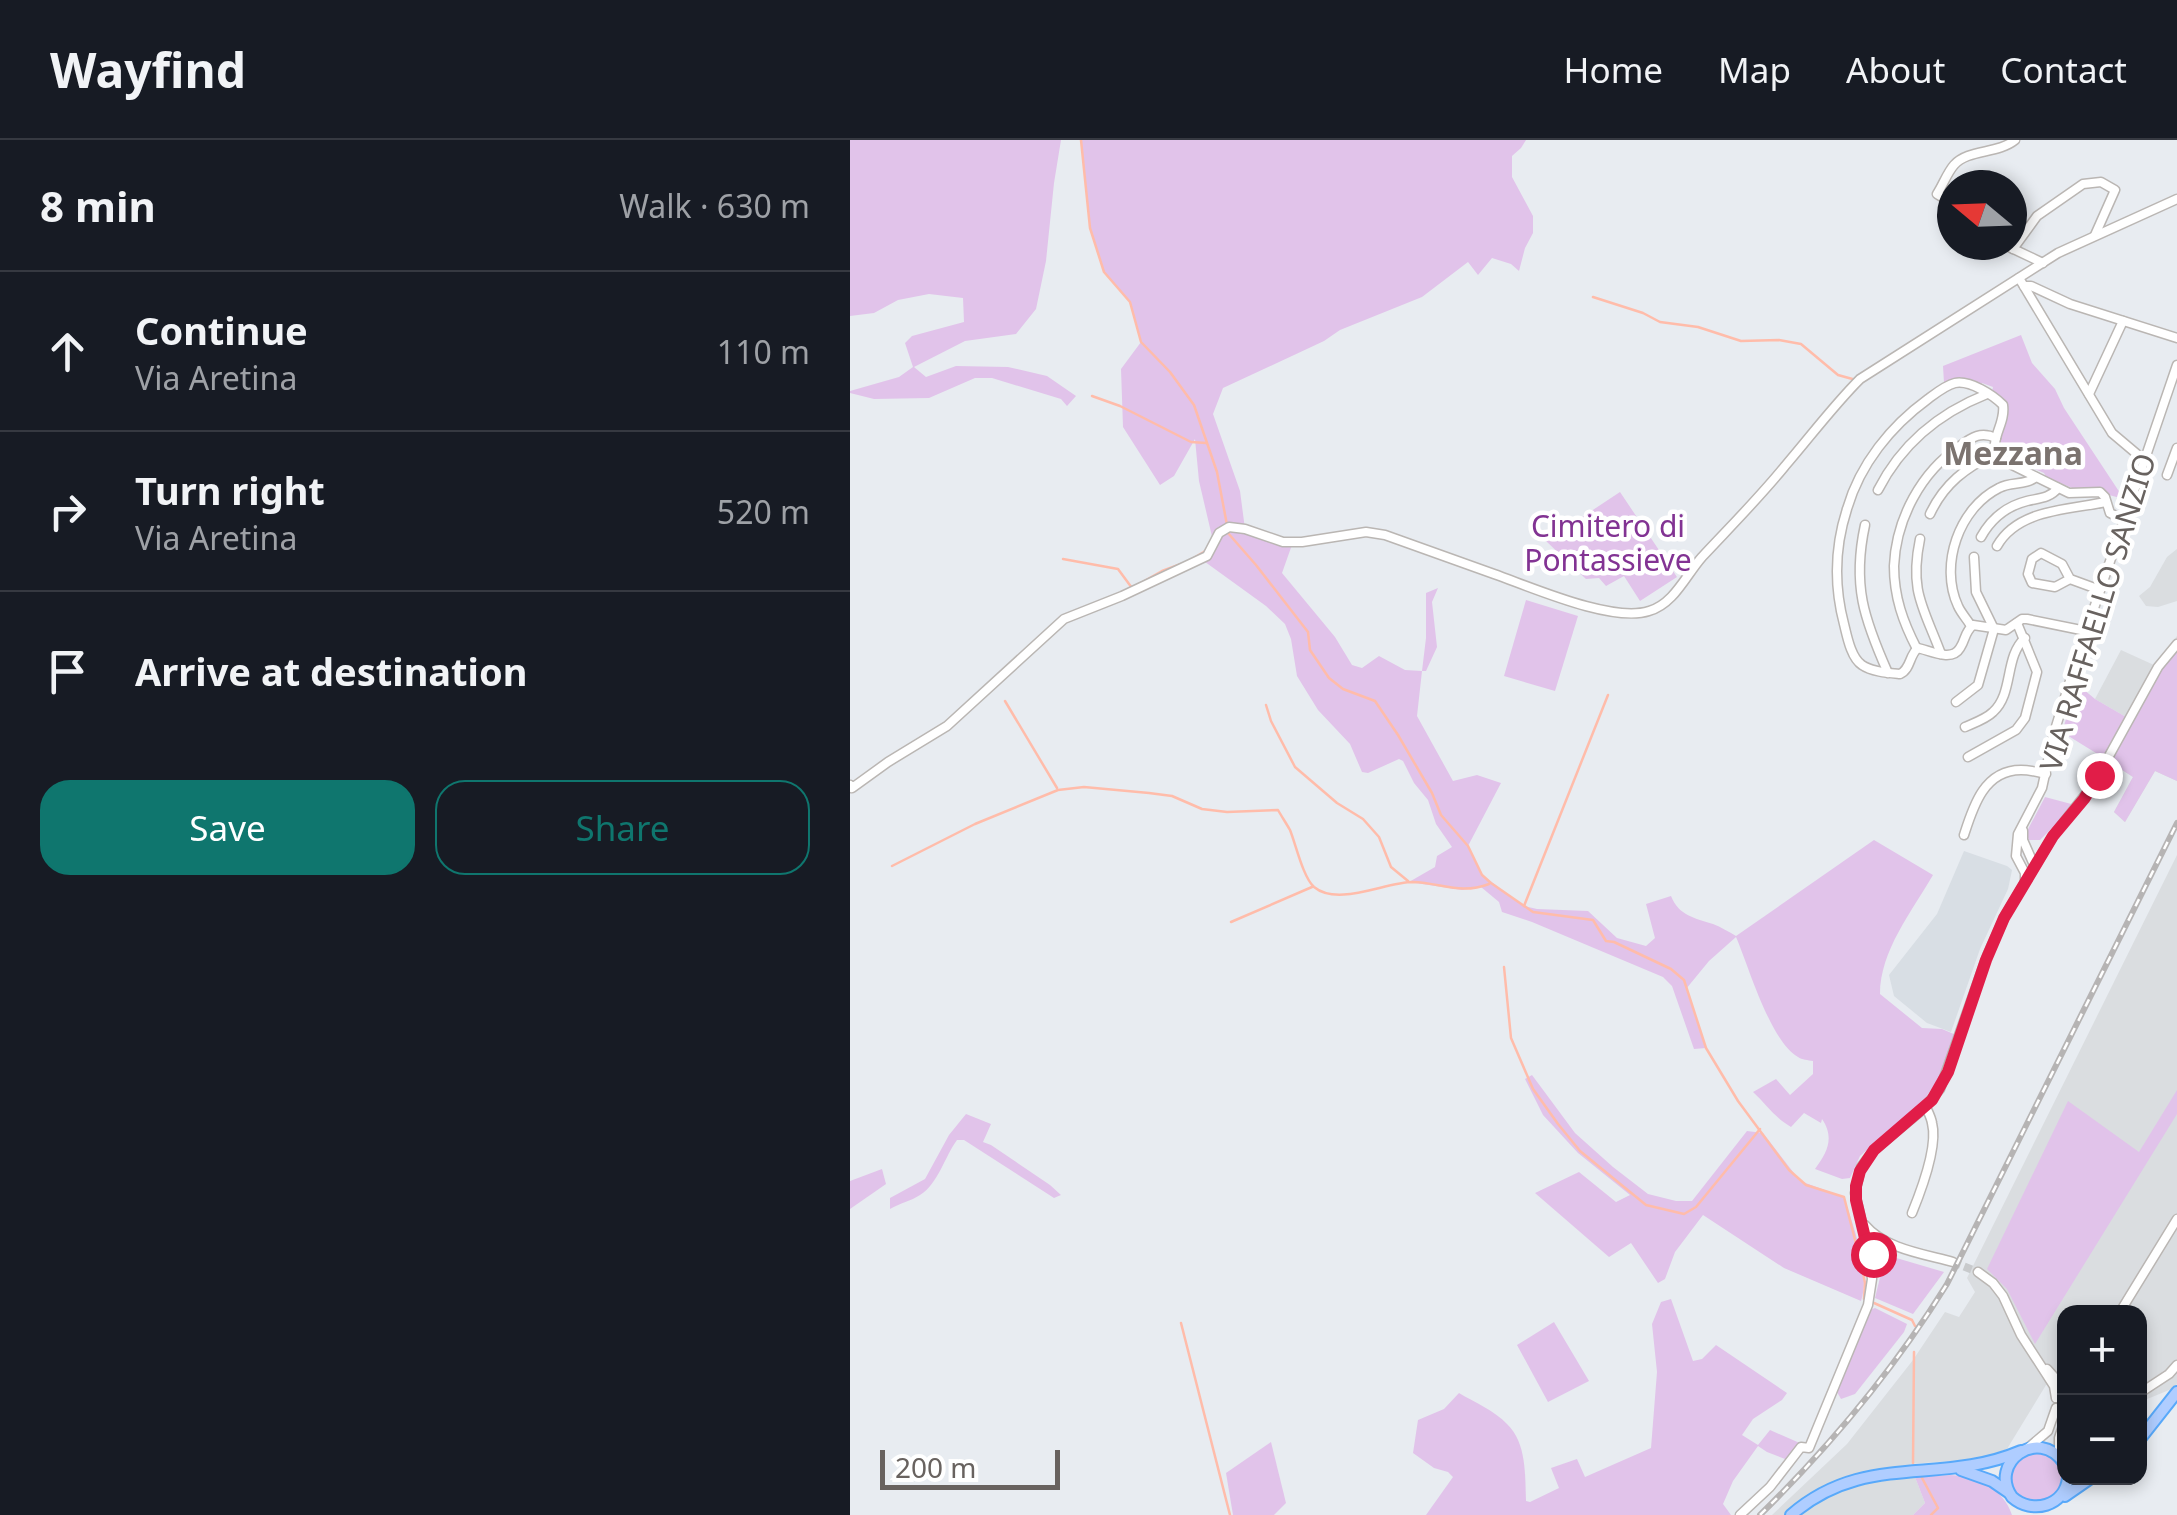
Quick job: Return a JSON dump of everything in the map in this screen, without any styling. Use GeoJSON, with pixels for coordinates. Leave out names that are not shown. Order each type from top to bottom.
{"type":"FeatureCollection","features":[{"type":"Feature","properties":{"kind":"main road"},"geometry":{"type":"LineString","coordinates":[[2147,1429],[2177,1392]]}},
{"type":"Feature","properties":{"kind":"main road"},"geometry":{"type":"LineString","coordinates":[[1791,1515],[1820,1493],[1864,1476],[1982,1465],[2024,1450],[2044,1448],[2057,1455]]}},
{"type":"Feature","properties":{"kind":"main road"},"geometry":{"type":"LineString","coordinates":[[2017,1515],[2006,1474],[2024,1450]]}},
{"type":"Feature","properties":{"kind":"main road"},"geometry":{"type":"LineString","coordinates":[[1955,1469],[1992,1481],[2025,1507],[2051,1507],[2081,1485]]}},
{"type":"Feature","properties":{"kind":"main road"},"geometry":{"type":"LineString","coordinates":[[2051,1507],[2066,1492],[2067,1485]]}},
{"type":"Feature","properties":{"kind":"street"},"geometry":{"type":"LineString","coordinates":[[1952,170],[1960,160],[1999,150],[2016,140]]}},
{"type":"Feature","properties":{"kind":"street"},"geometry":{"type":"LineString","coordinates":[[2027,228],[2083,184],[2094,182],[2115,190],[2095,235]]}},
{"type":"Feature","properties":{"kind":"street"},"geometry":{"type":"LineString","coordinates":[[850,785],[852,788],[948,726],[1064,618],[1207,556],[1219,533],[1229,527],[1283,542],[1366,532],[1385,535],[1592,608],[1649,612],[1677,591],[1700,559],[1730,530],[1860,379],[2024,282],[2043,262],[2177,198]]}},
{"type":"Feature","properties":{"kind":"street"},"geometry":{"type":"LineString","coordinates":[[2027,255],[2043,262]]}},
{"type":"Feature","properties":{"kind":"street"},"geometry":{"type":"LineString","coordinates":[[2024,282],[2070,304],[2177,338]]}},
{"type":"Feature","properties":{"kind":"street"},"geometry":{"type":"LineString","coordinates":[[2024,282],[2112,434],[2144,460]]}},
{"type":"Feature","properties":{"kind":"street"},"geometry":{"type":"LineString","coordinates":[[2089,394],[2123,321]]}},
{"type":"Feature","properties":{"kind":"street","name":"VIA RAFFAELLO SANZIO"},"geometry":{"type":"LineString","coordinates":[[2024,871],[2016,856],[2018,836],[2039,798],[2086,631],[2177,365]]}},
{"type":"Feature","properties":{"kind":"street"},"geometry":{"type":"LineString","coordinates":[[1917,649],[1904,673],[1865,667],[1858,661],[1841,610],[1838,554],[1850,500],[1863,471],[1894,428],[1918,406],[1955,383],[1987,394],[2001,402],[2004,410],[1995,454],[2001,460],[2074,494],[2098,492],[2104,495],[2110,513],[2124,520]]}},
{"type":"Feature","properties":{"kind":"street"},"geometry":{"type":"LineString","coordinates":[[1878,490],[1898,458],[1922,431],[1987,394]]}},
{"type":"Feature","properties":{"kind":"street"},"geometry":{"type":"LineString","coordinates":[[1917,649],[1903,621],[1896,593],[1895,557],[1908,510],[1923,482],[1946,456],[1979,435],[1996,438]]}},
{"type":"Feature","properties":{"kind":"street"},"geometry":{"type":"LineString","coordinates":[[2167,476],[2177,448]]}},
{"type":"Feature","properties":{"kind":"street"},"geometry":{"type":"LineString","coordinates":[[1930,514],[1955,478],[1972,464],[1995,454]]}},
{"type":"Feature","properties":{"kind":"street"},"geometry":{"type":"LineString","coordinates":[[2036,478],[2027,483],[2006,484],[1970,513],[1952,558],[1952,587],[1957,605],[1971,626],[2006,630],[2027,619],[2086,631]]}},
{"type":"Feature","properties":{"kind":"street"},"geometry":{"type":"LineString","coordinates":[[1981,537],[2005,510],[2050,495],[2058,488]]}},
{"type":"Feature","properties":{"kind":"street"},"geometry":{"type":"LineString","coordinates":[[1997,546],[2010,528],[2027,518],[2106,502]]}},
{"type":"Feature","properties":{"kind":"street"},"geometry":{"type":"LineString","coordinates":[[1865,526],[1858,565],[1861,602],[1885,672]]}},
{"type":"Feature","properties":{"kind":"street"},"geometry":{"type":"LineString","coordinates":[[1920,539],[1917,588],[1941,654]]}},
{"type":"Feature","properties":{"kind":"street"},"geometry":{"type":"LineString","coordinates":[[2070,578],[2055,588],[2032,583],[2028,574],[2032,559],[2041,553],[2062,564],[2070,578],[2100,590]]}},
{"type":"Feature","properties":{"kind":"street"},"geometry":{"type":"LineString","coordinates":[[1956,702],[1978,685],[1994,629],[1976,592],[1974,557]]}},
{"type":"Feature","properties":{"kind":"street"},"geometry":{"type":"LineString","coordinates":[[1968,757],[2016,730],[2024,720],[2037,673],[2017,624]]}},
{"type":"Feature","properties":{"kind":"street"},"geometry":{"type":"LineString","coordinates":[[1917,649],[1952,656],[1971,626]]}},
{"type":"Feature","properties":{"kind":"street"},"geometry":{"type":"LineString","coordinates":[[1964,727],[1990,715],[1999,705],[2017,646],[2025,638]]}},
{"type":"Feature","properties":{"kind":"street"},"geometry":{"type":"LineString","coordinates":[[1740,1515],[1770,1487],[1802,1447],[1809,1448],[1868,1304],[1870,1259],[1855,1190],[1864,1162],[1926,1107],[1944,1081],[2004,918],[2056,832],[2094,784],[2158,667],[2177,644]]}},
{"type":"Feature","properties":{"kind":"street"},"geometry":{"type":"LineString","coordinates":[[1964,835],[1976,799],[1986,786],[2016,770],[2046,774]]}},
{"type":"Feature","properties":{"kind":"street"},"geometry":{"type":"LineString","coordinates":[[2024,826],[2024,841],[2034,867]]}},
{"type":"Feature","properties":{"kind":"street"},"geometry":{"type":"LineString","coordinates":[[2024,841],[2038,844],[2056,832]]}},
{"type":"Feature","properties":{"kind":"street"},"geometry":{"type":"LineString","coordinates":[[2025,881],[2024,871],[2034,867]]}},
{"type":"Feature","properties":{"kind":"street"},"geometry":{"type":"LineString","coordinates":[[1912,1213],[1923,1187],[1933,1133],[1926,1107]]}},
{"type":"Feature","properties":{"kind":"street"},"geometry":{"type":"LineString","coordinates":[[2124,1305],[2177,1219]]}},
{"type":"Feature","properties":{"kind":"street"},"geometry":{"type":"LineString","coordinates":[[1862,1221],[1887,1242],[1953,1262]]}},
{"type":"Feature","properties":{"kind":"street"},"geometry":{"type":"LineString","coordinates":[[1868,1247],[1876,1236]]}},
{"type":"Feature","properties":{"kind":"street"},"geometry":{"type":"LineString","coordinates":[[1870,1259],[1887,1242]]}},
{"type":"Feature","properties":{"kind":"street"},"geometry":{"type":"LineString","coordinates":[[1978,1272],[2003,1296],[2021,1335],[2054,1386],[2056,1403]]}},
{"type":"Feature","properties":{"kind":"street"},"geometry":{"type":"LineString","coordinates":[[2039,1362],[2057,1380]]}},
{"type":"Feature","properties":{"kind":"street"},"geometry":{"type":"LineString","coordinates":[[2147,1388],[2177,1364]]}},
{"type":"Feature","properties":{"kind":"street"},"geometry":{"type":"LineString","coordinates":[[2052,1374],[2057,1374]]}},
{"type":"Feature","properties":{"kind":"street"},"geometry":{"type":"LineString","coordinates":[[2024,1450],[2048,1431],[2061,1395]]}},
{"type":"Feature","properties":{"kind":"shaded area"},"geometry":{"type":"Polygon","coordinates":[[[2177,549],[2177,601],[2146,606],[2139,596],[2177,549]]]}},
{"type":"Feature","properties":{"kind":"shaded area"},"geometry":{"type":"Polygon","coordinates":[[[2177,636],[2177,781],[2155,771],[2125,822],[2114,812],[2133,777],[2104,758],[2126,717],[2095,699],[2121,650],[2154,665],[2177,636]]]}},
{"type":"Feature","properties":{"kind":"shaded area"},"geometry":{"type":"Polygon","coordinates":[[[1964,851],[2012,870],[1951,1032],[1927,1023],[1894,996],[1889,975],[1937,914],[1964,851]]]}},
{"type":"Feature","properties":{"kind":"shaded area"},"geometry":{"type":"Polygon","coordinates":[[[2177,855],[2177,1384],[2147,1399],[2147,1305],[2057,1305],[2057,1381],[2046,1385],[2007,1449],[1978,1459],[1910,1464],[1925,1503],[1913,1515],[1772,1515],[1847,1444],[1945,1312],[1959,1317],[1975,1292],[1967,1278],[2177,855]]]}},
{"type":"Feature","properties":{"kind":"green space"},"geometry":{"type":"Polygon","coordinates":[[[850,140],[1061,140],[1036,309],[1016,334],[965,341],[914,367],[926,377],[956,366],[1008,367],[1047,376],[1076,396],[1067,406],[1061,399],[992,378],[975,378],[929,398],[874,399],[850,393],[899,377],[913,367],[905,343],[912,336],[964,322],[963,298],[929,294],[898,300],[874,313],[850,316],[850,140]]]}},
{"type":"Feature","properties":{"kind":"green space"},"geometry":{"type":"Polygon","coordinates":[[[1081,140],[1526,140],[1512,156],[1512,177],[1533,216],[1533,233],[1519,271],[1492,258],[1478,275],[1468,262],[1422,297],[1340,330],[1223,388],[1213,414],[1240,491],[1245,529],[1293,542],[1282,573],[1335,637],[1352,665],[1362,668],[1379,656],[1405,670],[1422,671],[1417,716],[1453,781],[1477,775],[1501,783],[1468,846],[1482,875],[1524,906],[1588,911],[1617,938],[1646,946],[1655,938],[1646,904],[1671,896],[1683,912],[1736,936],[1874,840],[1933,875],[1891,947],[1880,994],[1922,1028],[1942,1029],[1956,1035],[1948,1060],[1923,1101],[1860,1156],[1850,1178],[1815,1169],[1828,1145],[1822,1119],[1821,1123],[1804,1113],[1791,1127],[1753,1092],[1776,1079],[1790,1095],[1813,1074],[1813,1061],[1798,1057],[1778,1036],[1736,937],[1686,989],[1706,1048],[1694,1049],[1672,986],[1663,977],[1502,912],[1499,902],[1481,887],[1462,890],[1409,882],[1435,867],[1437,856],[1452,847],[1436,824],[1428,800],[1399,759],[1362,772],[1350,744],[1318,710],[1297,676],[1285,624],[1201,559],[1214,545],[1199,481],[1195,439],[1174,476],[1160,485],[1123,427],[1121,369],[1141,342],[1130,302],[1104,272],[1090,228],[1081,140]]]}},
{"type":"Feature","properties":{"kind":"green space"},"geometry":{"type":"Polygon","coordinates":[[[2021,335],[2032,363],[2055,389],[2124,499],[2109,495],[2101,487],[2077,490],[2001,456],[1997,445],[2007,419],[2005,401],[1992,392],[1993,387],[1982,383],[1980,387],[1952,380],[1944,383],[1943,366],[2021,335]]]}},
{"type":"Feature","properties":{"kind":"green space","name":"Cimitero di Pontassieve"},"geometry":{"type":"Polygon","coordinates":[[[1620,492],[1677,577],[1640,601],[1624,576],[1606,586],[1599,578],[1586,579],[1546,541],[1620,492]]]}},
{"type":"Feature","properties":{"kind":"green space"},"geometry":{"type":"Polygon","coordinates":[[[1438,588],[1432,602],[1437,647],[1426,671],[1422,671],[1426,593],[1438,588]]]}},
{"type":"Feature","properties":{"kind":"green space","name":"Cimitero di Pontassieve"},"geometry":{"type":"Polygon","coordinates":[[[1526,600],[1578,616],[1555,691],[1504,676],[1526,600]]]}},
{"type":"Feature","properties":{"kind":"green space"},"geometry":{"type":"Polygon","coordinates":[[[2177,648],[2177,781],[2155,771],[2125,822],[2114,812],[2133,777],[2110,762],[2161,669],[2177,648]]]}},
{"type":"Feature","properties":{"kind":"green space"},"geometry":{"type":"Polygon","coordinates":[[[2077,684],[2126,717],[2104,758],[2062,732],[2077,684]]]}},
{"type":"Feature","properties":{"kind":"green space"},"geometry":{"type":"Polygon","coordinates":[[[2045,797],[2075,805],[2040,840],[2029,840],[2026,833],[2045,797]]]}},
{"type":"Feature","properties":{"kind":"green space"},"geometry":{"type":"Polygon","coordinates":[[[1532,1075],[1575,1133],[1648,1194],[1692,1201],[1747,1131],[1763,1133],[1800,1181],[1844,1197],[1862,1263],[1861,1301],[1784,1268],[1703,1215],[1675,1252],[1665,1279],[1658,1283],[1631,1243],[1609,1257],[1535,1193],[1579,1172],[1616,1202],[1630,1195],[1578,1153],[1543,1115],[1525,1079],[1532,1075]]]}},
{"type":"Feature","properties":{"kind":"green space"},"geometry":{"type":"Polygon","coordinates":[[[2177,1090],[2177,1114],[2035,1344],[2007,1289],[1987,1269],[2068,1101],[2139,1152],[2177,1090]]]}},
{"type":"Feature","properties":{"kind":"green space"},"geometry":{"type":"Polygon","coordinates":[[[966,1114],[991,1124],[983,1142],[1061,1195],[1054,1198],[964,1140],[957,1140],[926,1190],[890,1209],[890,1198],[925,1179],[949,1135],[966,1114]]]}},
{"type":"Feature","properties":{"kind":"green space"},"geometry":{"type":"Polygon","coordinates":[[[882,1169],[886,1184],[850,1209],[850,1181],[882,1169]]]}},
{"type":"Feature","properties":{"kind":"green space"},"geometry":{"type":"Polygon","coordinates":[[[1885,1257],[1944,1272],[1913,1314],[1875,1298],[1885,1257]]]}},
{"type":"Feature","properties":{"kind":"green space"},"geometry":{"type":"Polygon","coordinates":[[[1671,1299],[1693,1361],[1702,1359],[1716,1345],[1787,1393],[1753,1419],[1742,1435],[1758,1445],[1770,1430],[1802,1444],[1790,1461],[1758,1446],[1733,1481],[1723,1504],[1731,1515],[1426,1515],[1453,1477],[1413,1453],[1418,1420],[1444,1409],[1459,1393],[1497,1415],[1514,1432],[1524,1460],[1526,1501],[1559,1488],[1551,1468],[1577,1459],[1585,1477],[1651,1448],[1657,1372],[1652,1324],[1661,1302],[1671,1299]]]}},
{"type":"Feature","properties":{"kind":"green space"},"geometry":{"type":"Polygon","coordinates":[[[1875,1308],[1907,1324],[1855,1394],[1841,1399],[1837,1392],[1870,1310],[1875,1308]]]}},
{"type":"Feature","properties":{"kind":"green space"},"geometry":{"type":"Polygon","coordinates":[[[1554,1322],[1589,1381],[1548,1402],[1517,1345],[1554,1322]]]}},
{"type":"Feature","properties":{"kind":"green space"},"geometry":{"type":"Polygon","coordinates":[[[1271,1442],[1286,1503],[1274,1515],[1233,1515],[1226,1473],[1271,1442]]]}},
{"type":"Feature","properties":{"kind":"green space"},"geometry":{"type":"Polygon","coordinates":[[[2037,1452],[2055,1460],[2057,1485],[2062,1485],[2055,1496],[2037,1504],[2019,1496],[2011,1478],[2019,1460],[2037,1452]]]}},
{"type":"Feature","properties":{"kind":"green space"},"geometry":{"type":"Polygon","coordinates":[[[1915,1477],[1971,1478],[1996,1491],[2012,1515],[1913,1515],[1925,1503],[1915,1477]]]}},
{"type":"Feature","properties":{"kind":"waterway"},"geometry":{"type":"LineString","coordinates":[[1081,140],[1090,228],[1104,272],[1130,302],[1141,342],[1194,405],[1217,472],[1227,525]]}},
{"type":"Feature","properties":{"kind":"waterway"},"geometry":{"type":"LineString","coordinates":[[1593,297],[1660,322],[1698,327],[1741,341],[1801,344],[1838,375],[1856,380]]}},
{"type":"Feature","properties":{"kind":"waterway"},"geometry":{"type":"LineString","coordinates":[[1092,396],[1191,442],[1206,443]]}},
{"type":"Feature","properties":{"kind":"waterway"},"geometry":{"type":"LineString","coordinates":[[1228,533],[1308,632],[1310,650],[1329,678],[1343,689],[1375,701],[1432,793],[1441,815],[1468,846],[1482,875],[1533,912],[1593,920],[1606,941],[1671,969],[1684,980],[1706,1048],[1738,1101],[1789,1170],[1806,1185],[1844,1197],[1865,1283],[1864,1299]]}},
{"type":"Feature","properties":{"kind":"waterway"},"geometry":{"type":"LineString","coordinates":[[1192,559],[1207,550]]}},
{"type":"Feature","properties":{"kind":"waterway"},"geometry":{"type":"LineString","coordinates":[[1063,559],[1118,569],[1132,588],[1181,564]]}},
{"type":"Feature","properties":{"kind":"waterway"},"geometry":{"type":"LineString","coordinates":[[1524,906],[1608,695]]}},
{"type":"Feature","properties":{"kind":"waterway"},"geometry":{"type":"LineString","coordinates":[[1005,701],[1057,788]]}},
{"type":"Feature","properties":{"kind":"waterway"},"geometry":{"type":"LineString","coordinates":[[1266,705],[1295,767],[1337,803],[1363,819],[1379,837],[1391,867],[1408,881]]}},
{"type":"Feature","properties":{"kind":"waterway"},"geometry":{"type":"LineString","coordinates":[[892,866],[975,824],[1058,790],[1084,787],[1172,796],[1202,809],[1227,812],[1278,810],[1290,830],[1306,876],[1324,893],[1348,894],[1413,882],[1460,888],[1489,884]]}},
{"type":"Feature","properties":{"kind":"waterway"},"geometry":{"type":"LineString","coordinates":[[1231,922],[1312,887]]}},
{"type":"Feature","properties":{"kind":"waterway"},"geometry":{"type":"LineString","coordinates":[[1504,967],[1511,1038],[1533,1089],[1580,1151],[1646,1205],[1684,1214],[1696,1207],[1760,1129]]}},
{"type":"Feature","properties":{"kind":"waterway"},"geometry":{"type":"LineString","coordinates":[[1874,1303],[1912,1320],[1915,1326]]}},
{"type":"Feature","properties":{"kind":"waterway"},"geometry":{"type":"LineString","coordinates":[[1181,1323],[1230,1515]]}},
{"type":"Feature","properties":{"kind":"waterway"},"geometry":{"type":"LineString","coordinates":[[1913,1463],[1914,1352]]}},
{"type":"Feature","properties":{"kind":"waterway"},"geometry":{"type":"LineString","coordinates":[[1921,1476],[1938,1508],[1931,1515]]}},
{"type":"Feature","properties":{"kind":"tunnel"},"geometry":{"type":"LineString","coordinates":[[1953,1262],[1978,1272]]}},
{"type":"Feature","properties":{"kind":"railway"},"geometry":{"type":"LineString","coordinates":[[1760,1515],[1860,1405],[1947,1284],[2177,823]]}},
{"type":"Feature","properties":{"kind":"district","name":"Mezzana"},"geometry":{"type":"Point","coordinates":[2013,452]}},
{"type":"Feature","properties":{"kind":"route"},"geometry":{"type":"LineString","coordinates":[[1873,1254],[1870,1259],[1856,1200],[1856,1183],[1862,1167],[1868,1156],[1922,1110],[1940,1089],[2004,918],[2053,836],[2099,775]]}}]}
